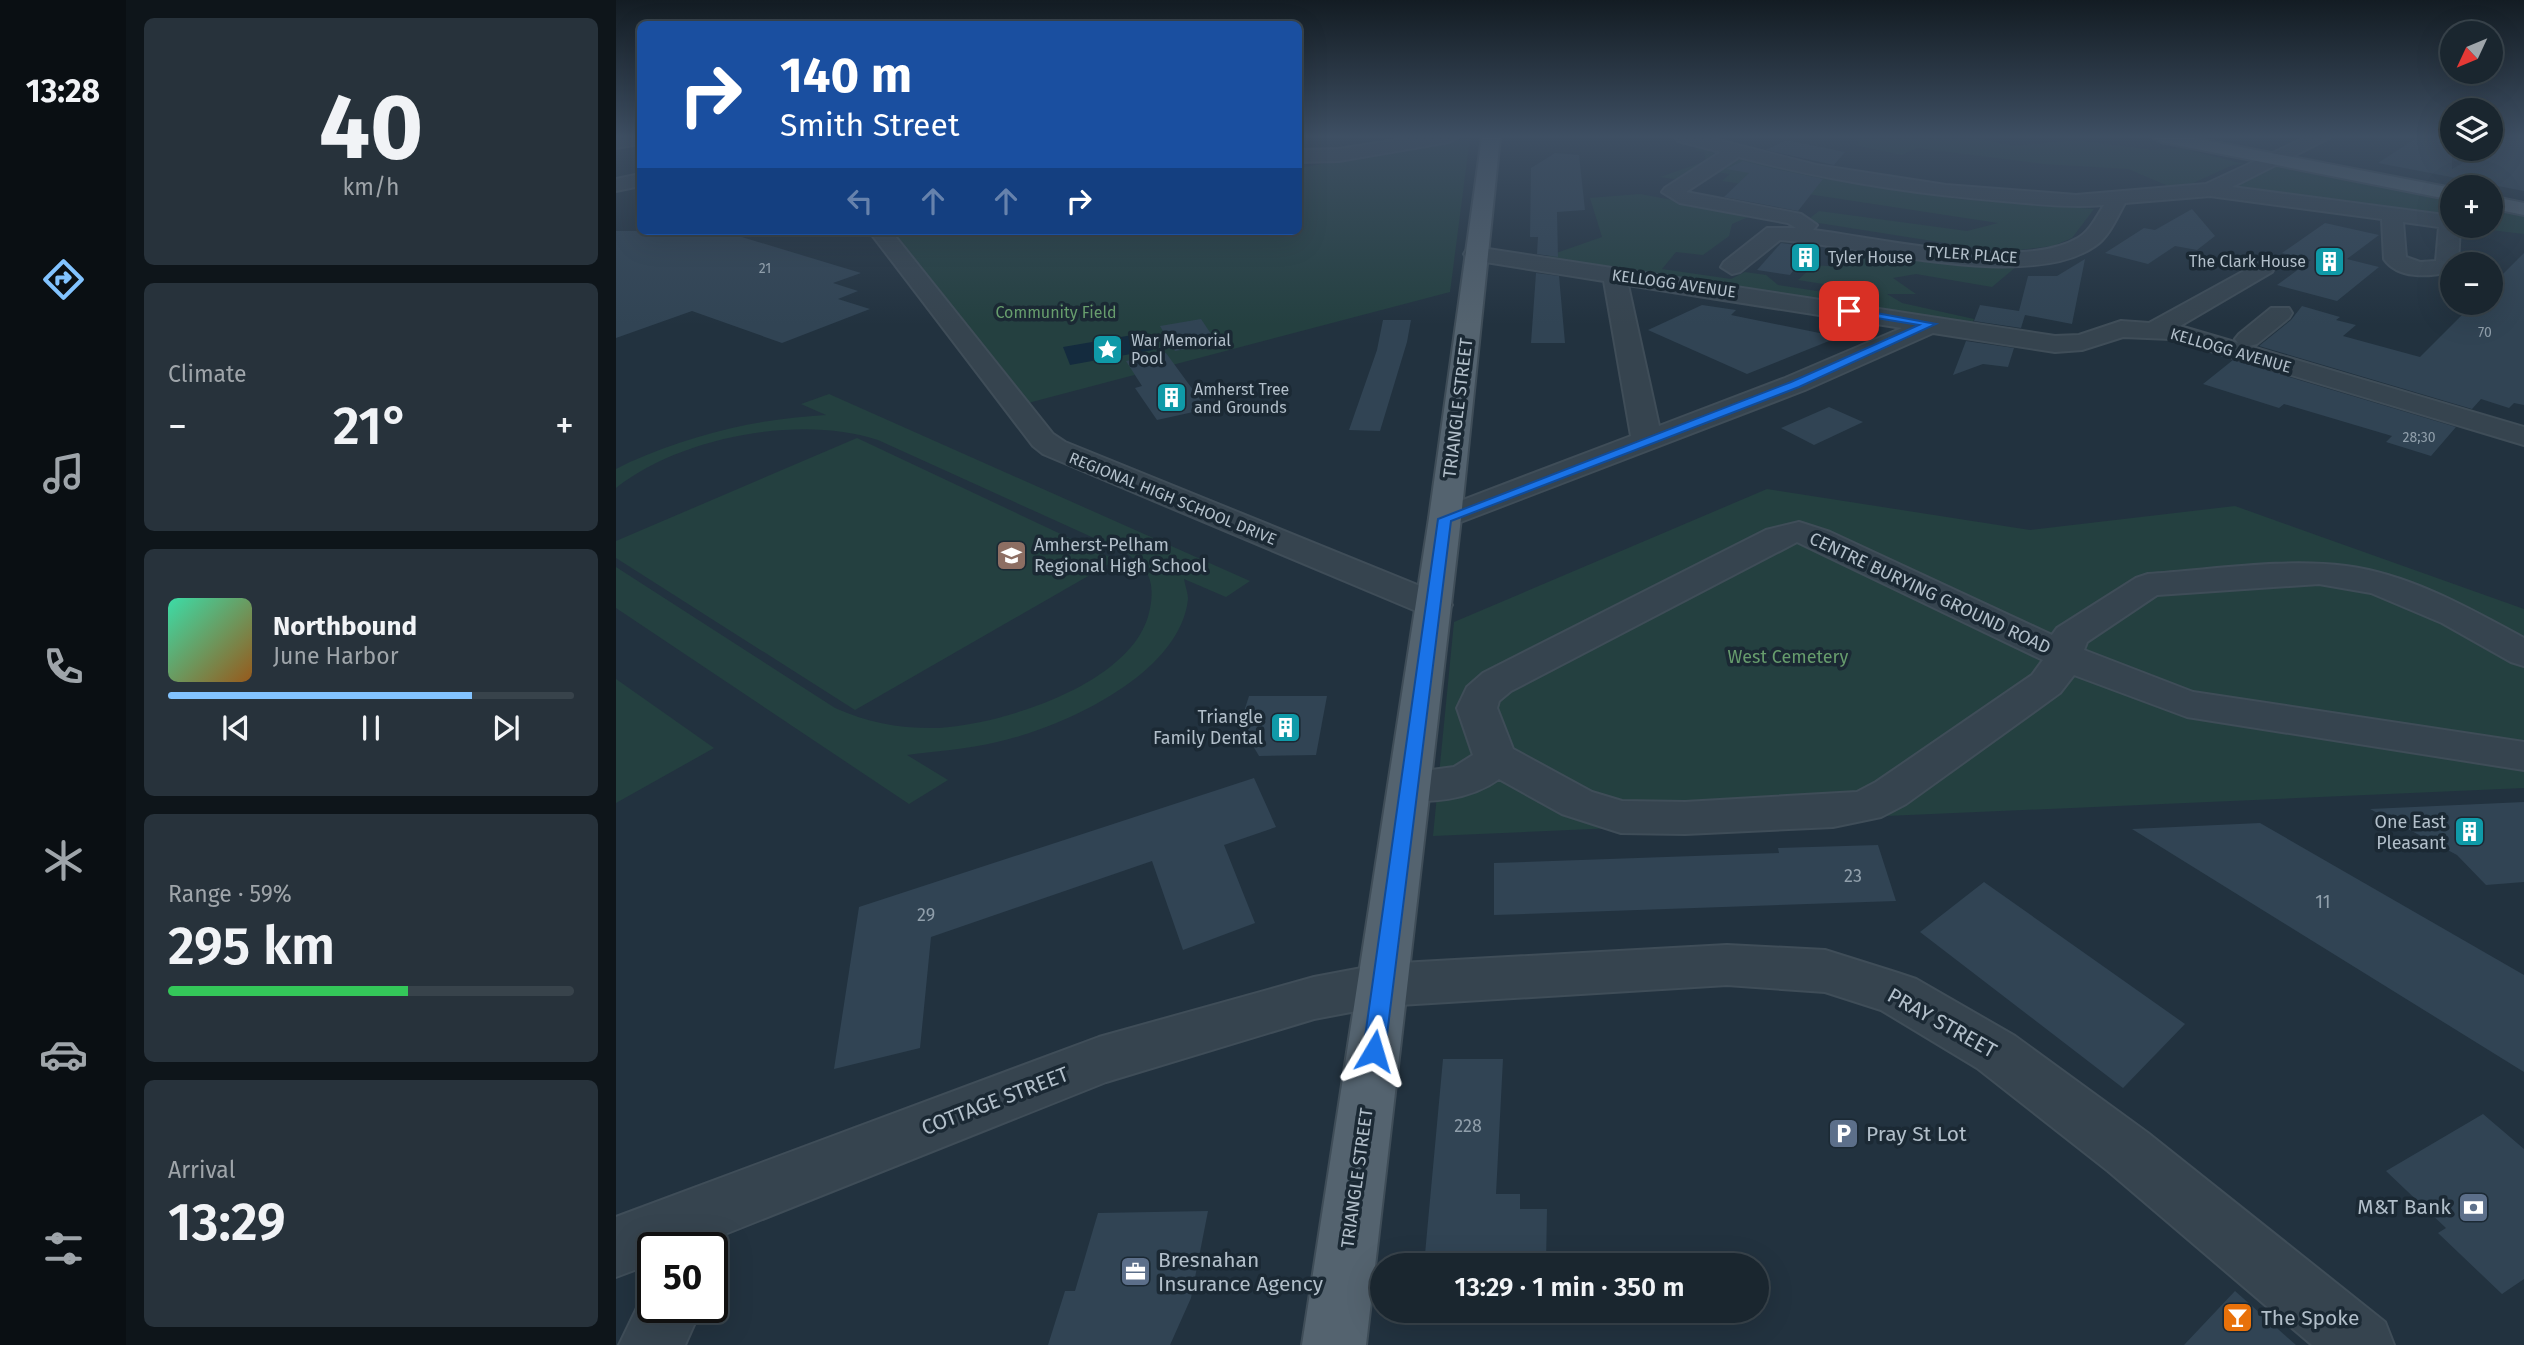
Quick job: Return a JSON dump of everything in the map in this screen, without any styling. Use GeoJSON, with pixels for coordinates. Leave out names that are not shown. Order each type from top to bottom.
{"type":"FeatureCollection","features":[{"type":"Feature","properties":{"kind":"main road","name":"TRIANGLE STREET"},"geometry":{"type":"LineString","coordinates":[[1334,1345],[1434,605],[1482,200]]}},
{"type":"Feature","properties":{"kind":"main road"},"geometry":{"type":"LineString","coordinates":[[2503,205],[2524,209]]}},
{"type":"Feature","properties":{"kind":"street"},"geometry":{"type":"LineString","coordinates":[[1695,200],[1794,218],[1804,222],[1809,228],[1805,236]]}},
{"type":"Feature","properties":{"kind":"street"},"geometry":{"type":"LineString","coordinates":[[2040,200],[2117,200]]}},
{"type":"Feature","properties":{"kind":"street","name":"TYLER PLACE"},"geometry":{"type":"LineString","coordinates":[[1732,267],[1772,234],[1780,233],[1972,257],[2038,257],[2084,245],[2095,236],[2117,200]]}},
{"type":"Feature","properties":{"kind":"street"},"geometry":{"type":"LineString","coordinates":[[2281,200],[2440,221]]}},
{"type":"Feature","properties":{"kind":"street"},"geometry":{"type":"LineString","coordinates":[[2392,215],[2392,253],[2400,265],[2437,269],[2447,265],[2450,238]]}},
{"type":"Feature","properties":{"kind":"street","name":"REGIONAL HIGH SCHOOL DRIVE"},"geometry":{"type":"LineString","coordinates":[[883,235],[1043,440],[1054,448],[1434,605]]}},
{"type":"Feature","properties":{"kind":"street","name":"KELLOGG AVENUE"},"geometry":{"type":"LineString","coordinates":[[1475,254],[2055,344],[2082,342],[2121,329],[2157,329],[2241,344],[2369,375],[2372,379],[2364,389],[2524,436]]}},
{"type":"Feature","properties":{"kind":"street"},"geometry":{"type":"LineString","coordinates":[[2157,329],[2264,267]]}},
{"type":"Feature","properties":{"kind":"street"},"geometry":{"type":"LineString","coordinates":[[1614,274],[1647,441]]}},
{"type":"Feature","properties":{"kind":"street"},"geometry":{"type":"LineString","coordinates":[[2241,344],[2280,313]]}},
{"type":"Feature","properties":{"kind":"street"},"geometry":{"type":"LineString","coordinates":[[1445,519],[1795,384],[1931,324]]}},
{"type":"Feature","properties":{"kind":"street","name":"CENTRE BURYING GROUND ROAD"},"geometry":{"type":"LineString","coordinates":[[1495,758],[1477,708],[1481,696],[1497,682],[1778,537],[1799,532],[2063,655],[2187,704],[2524,755]]}},
{"type":"Feature","properties":{"kind":"street"},"geometry":{"type":"LineString","coordinates":[[1409,786],[1455,783],[1489,766],[1495,758],[1577,803],[1621,817],[1698,817],[1833,811],[1866,806],[1902,786],[2046,684],[2058,670],[2070,636],[2148,585],[2319,574],[2349,577],[2383,586],[2455,615],[2524,654]]}},
{"type":"Feature","properties":{"kind":"street","name":"PRAY STREET"},"geometry":{"type":"LineString","coordinates":[[1383,985],[1727,965],[1825,971],[1898,994],[1996,1052],[2128,1152],[2362,1345]]}},
{"type":"Feature","properties":{"kind":"street","name":"COTTAGE STREET"},"geometry":{"type":"LineString","coordinates":[[616,1247],[710,1227],[1099,1061],[1314,998],[1383,985]]}},
{"type":"Feature","properties":{"kind":"street"},"geometry":{"type":"LineString","coordinates":[[651,1345],[662,1323]]}},
{"type":"Feature","properties":{"kind":"green space","name":"Community Field"},"geometry":{"type":"Polygon","coordinates":[[[1302,200],[1462,200],[1450,292],[1028,403],[891,235],[1302,235],[1302,200]]]}},
{"type":"Feature","properties":{"kind":"green space"},"geometry":{"type":"Polygon","coordinates":[[[1591,200],[1671,200],[1753,215],[1732,224],[1729,236],[1703,255],[1676,252],[1662,269],[1731,279],[1745,272],[1766,275],[1778,285],[1830,293],[1836,286],[1798,280],[1814,265],[1841,267],[1857,246],[2017,266],[1992,287],[1916,274],[1893,278],[1916,294],[1887,294],[1902,303],[1974,319],[1972,324],[1542,258],[1602,237],[1591,200]]]}},
{"type":"Feature","properties":{"kind":"green space"},"geometry":{"type":"Polygon","coordinates":[[[1845,200],[1968,200],[2094,209],[2072,238],[2053,246],[2002,252],[1806,221],[1819,211],[1967,231],[1998,223],[1845,200]]]}},
{"type":"Feature","properties":{"kind":"green space"},"geometry":{"type":"Polygon","coordinates":[[[2314,200],[2440,200],[2440,218],[2314,200]]]}},
{"type":"Feature","properties":{"kind":"green space"},"geometry":{"type":"Polygon","coordinates":[[[2503,212],[2524,216],[2524,234],[2503,231],[2503,212]]]}},
{"type":"Feature","properties":{"kind":"green space"},"geometry":{"type":"Polygon","coordinates":[[[829,394],[1250,581],[1226,597],[1184,579],[1188,599],[1180,626],[1164,651],[1141,674],[1114,694],[1083,711],[1023,735],[997,742],[907,755],[948,780],[909,804],[616,608],[616,567],[835,708],[873,721],[925,728],[966,725],[1029,709],[1092,680],[1118,660],[1138,638],[1149,613],[1152,592],[1150,581],[1144,569],[1127,553],[878,440],[847,433],[814,429],[742,435],[673,455],[642,470],[616,488],[616,469],[630,462],[678,443],[750,424],[826,415],[801,404],[829,394]]]}},
{"type":"Feature","properties":{"kind":"green space"},"geometry":{"type":"Polygon","coordinates":[[[857,438],[1116,560],[855,710],[616,558],[616,541],[857,438]]]}},
{"type":"Feature","properties":{"kind":"green space","name":"West Cemetery"},"geometry":{"type":"Polygon","coordinates":[[[1767,489],[2030,530],[2235,506],[2524,609],[2524,788],[1433,836],[1454,622],[1767,489]]]}},
{"type":"Feature","properties":{"kind":"green space"},"geometry":{"type":"Polygon","coordinates":[[[616,679],[714,748],[616,803],[616,679]]]}},
{"type":"Feature","properties":{"kind":"water","name":"War Memorial Pool"},"geometry":{"type":"Polygon","coordinates":[[[1144,333],[1153,350],[1070,365],[1063,347],[1144,333]]]}},
{"type":"Feature","properties":{"kind":"building"},"geometry":{"type":"Polygon","coordinates":[[[1531,200],[1584,200],[1585,210],[1557,212],[1558,257],[1537,254],[1538,237],[1530,237],[1531,200]]]}},
{"type":"Feature","properties":{"kind":"building"},"geometry":{"type":"Polygon","coordinates":[[[1739,200],[1807,200],[1798,211],[1739,200]]]}},
{"type":"Feature","properties":{"kind":"building"},"geometry":{"type":"Polygon","coordinates":[[[2192,209],[2215,236],[2197,250],[2175,246],[2148,264],[2105,253],[2144,228],[2155,230],[2192,209]]]}},
{"type":"Feature","properties":{"kind":"building","name":"The Clark House"},"geometry":{"type":"Polygon","coordinates":[[[2325,223],[2379,235],[2347,259],[2379,267],[2337,301],[2277,285],[2311,260],[2282,253],[2325,223]]]}},
{"type":"Feature","properties":{"kind":"building"},"geometry":{"type":"Polygon","coordinates":[[[616,231],[637,231],[637,235],[735,235],[861,273],[833,283],[858,291],[838,299],[870,309],[782,343],[692,311],[616,338],[616,231]]]}},
{"type":"Feature","properties":{"kind":"building","name":"Tyler House"},"geometry":{"type":"Polygon","coordinates":[[[1781,243],[1811,247],[1790,275],[1757,270],[1781,243]]]}},
{"type":"Feature","properties":{"kind":"building"},"geometry":{"type":"Polygon","coordinates":[[[2524,253],[2524,405],[2514,403],[2509,408],[2481,399],[2472,409],[2259,346],[2291,320],[2302,306],[2340,317],[2336,320],[2356,325],[2343,336],[2420,357],[2462,315],[2503,315],[2503,274],[2524,253]]]}},
{"type":"Feature","properties":{"kind":"building"},"geometry":{"type":"Polygon","coordinates":[[[2085,259],[2072,324],[2025,315],[2021,328],[1974,321],[1980,305],[2019,311],[2028,276],[2057,276],[2085,259]]]}},
{"type":"Feature","properties":{"kind":"building"},"geometry":{"type":"Polygon","coordinates":[[[1536,273],[1559,276],[1565,343],[1531,343],[1536,273]]]}},
{"type":"Feature","properties":{"kind":"building"},"geometry":{"type":"Polygon","coordinates":[[[1702,305],[1736,310],[1731,315],[1839,337],[1747,374],[1648,330],[1702,305]]]}},
{"type":"Feature","properties":{"kind":"building"},"geometry":{"type":"Polygon","coordinates":[[[1201,319],[1217,343],[1175,351],[1160,326],[1201,319]]]}},
{"type":"Feature","properties":{"kind":"building"},"geometry":{"type":"Polygon","coordinates":[[[1383,320],[1411,320],[1380,431],[1349,430],[1377,350],[1383,320]]]}},
{"type":"Feature","properties":{"kind":"building"},"geometry":{"type":"Polygon","coordinates":[[[1966,341],[2014,348],[2008,367],[1983,364],[1953,375],[1966,341]]]}},
{"type":"Feature","properties":{"kind":"building","name":"Amherst Tree and Grounds"},"geometry":{"type":"Polygon","coordinates":[[[1166,353],[1207,409],[1157,420],[1135,388],[1142,386],[1126,361],[1166,353]]]}},
{"type":"Feature","properties":{"kind":"building"},"geometry":{"type":"Polygon","coordinates":[[[2233,360],[2456,427],[2431,456],[2386,442],[2392,436],[2284,404],[2279,408],[2203,384],[2233,360]]]}},
{"type":"Feature","properties":{"kind":"building"},"geometry":{"type":"Polygon","coordinates":[[[1829,407],[1863,422],[1814,445],[1781,428],[1829,407]]]}},
{"type":"Feature","properties":{"kind":"building","name":"Triangle Family Dental"},"geometry":{"type":"Polygon","coordinates":[[[1249,696],[1327,696],[1316,755],[1259,756],[1240,724],[1249,696]]]}},
{"type":"Feature","properties":{"kind":"building"},"geometry":{"type":"Polygon","coordinates":[[[1254,778],[1276,827],[1224,845],[1255,923],[1183,950],[1152,861],[931,937],[920,1048],[834,1069],[859,907],[1254,778]]]}},
{"type":"Feature","properties":{"kind":"building","name":"One East Pleasant"},"geometry":{"type":"Polygon","coordinates":[[[2524,802],[2524,882],[2486,885],[2457,855],[2370,809],[2524,802]]]}},
{"type":"Feature","properties":{"kind":"building"},"geometry":{"type":"Polygon","coordinates":[[[2260,823],[2524,975],[2524,1072],[2132,829],[2260,823]]]}},
{"type":"Feature","properties":{"kind":"building"},"geometry":{"type":"Polygon","coordinates":[[[1878,845],[1896,901],[1494,915],[1494,863],[1779,853],[1778,848],[1878,845]]]}},
{"type":"Feature","properties":{"kind":"building"},"geometry":{"type":"Polygon","coordinates":[[[1984,882],[2185,1024],[2123,1088],[1920,932],[1984,882]]]}},
{"type":"Feature","properties":{"kind":"building"},"geometry":{"type":"Polygon","coordinates":[[[1443,1059],[1503,1059],[1496,1194],[1520,1194],[1520,1209],[1547,1209],[1546,1253],[1425,1253],[1443,1059]]]}},
{"type":"Feature","properties":{"kind":"building","name":"M&T Bank"},"geometry":{"type":"Polygon","coordinates":[[[2483,1114],[2524,1149],[2524,1279],[2502,1294],[2438,1233],[2446,1228],[2386,1171],[2483,1114]]]}},
{"type":"Feature","properties":{"kind":"building"},"geometry":{"type":"Polygon","coordinates":[[[1208,1211],[1191,1298],[1170,1345],[1048,1345],[1065,1291],[1075,1291],[1098,1213],[1208,1211]]]}},
{"type":"Feature","properties":{"kind":"building","name":"The Spoke"},"geometry":{"type":"Polygon","coordinates":[[[2235,1291],[2296,1345],[2184,1345],[2235,1291]]]}},
{"type":"Feature","properties":{"kind":"place","name":"Tyler House"},"geometry":{"type":"Point","coordinates":[1805,257]}},
{"type":"Feature","properties":{"kind":"place","name":"The Clark House"},"geometry":{"type":"Point","coordinates":[2329,261]}},
{"type":"Feature","properties":{"kind":"place","name":"War Memorial Pool"},"geometry":{"type":"Point","coordinates":[1108,349]}},
{"type":"Feature","properties":{"kind":"place","name":"Amherst Tree and Grounds"},"geometry":{"type":"Point","coordinates":[1171,398]}},
{"type":"Feature","properties":{"kind":"place","name":"Amherst-Pelham Regional High School"},"geometry":{"type":"Point","coordinates":[1011,555]}},
{"type":"Feature","properties":{"kind":"place","name":"Triangle Family Dental"},"geometry":{"type":"Point","coordinates":[1286,727]}},
{"type":"Feature","properties":{"kind":"place","name":"One East Pleasant"},"geometry":{"type":"Point","coordinates":[2469,832]}},
{"type":"Feature","properties":{"kind":"place","name":"Pray St Lot"},"geometry":{"type":"Point","coordinates":[1843,1134]}},
{"type":"Feature","properties":{"kind":"place","name":"M&T Bank"},"geometry":{"type":"Point","coordinates":[2474,1207]}},
{"type":"Feature","properties":{"kind":"place","name":"Bresnahan Insurance Agency"},"geometry":{"type":"Point","coordinates":[1135,1272]}},
{"type":"Feature","properties":{"kind":"place","name":"The Spoke"},"geometry":{"type":"Point","coordinates":[2238,1318]}},
{"type":"Feature","properties":{"kind":"route"},"geometry":{"type":"LineString","coordinates":[[1374,1051],[1445,519],[1795,384],[1931,324],[1849,311]]}}]}
